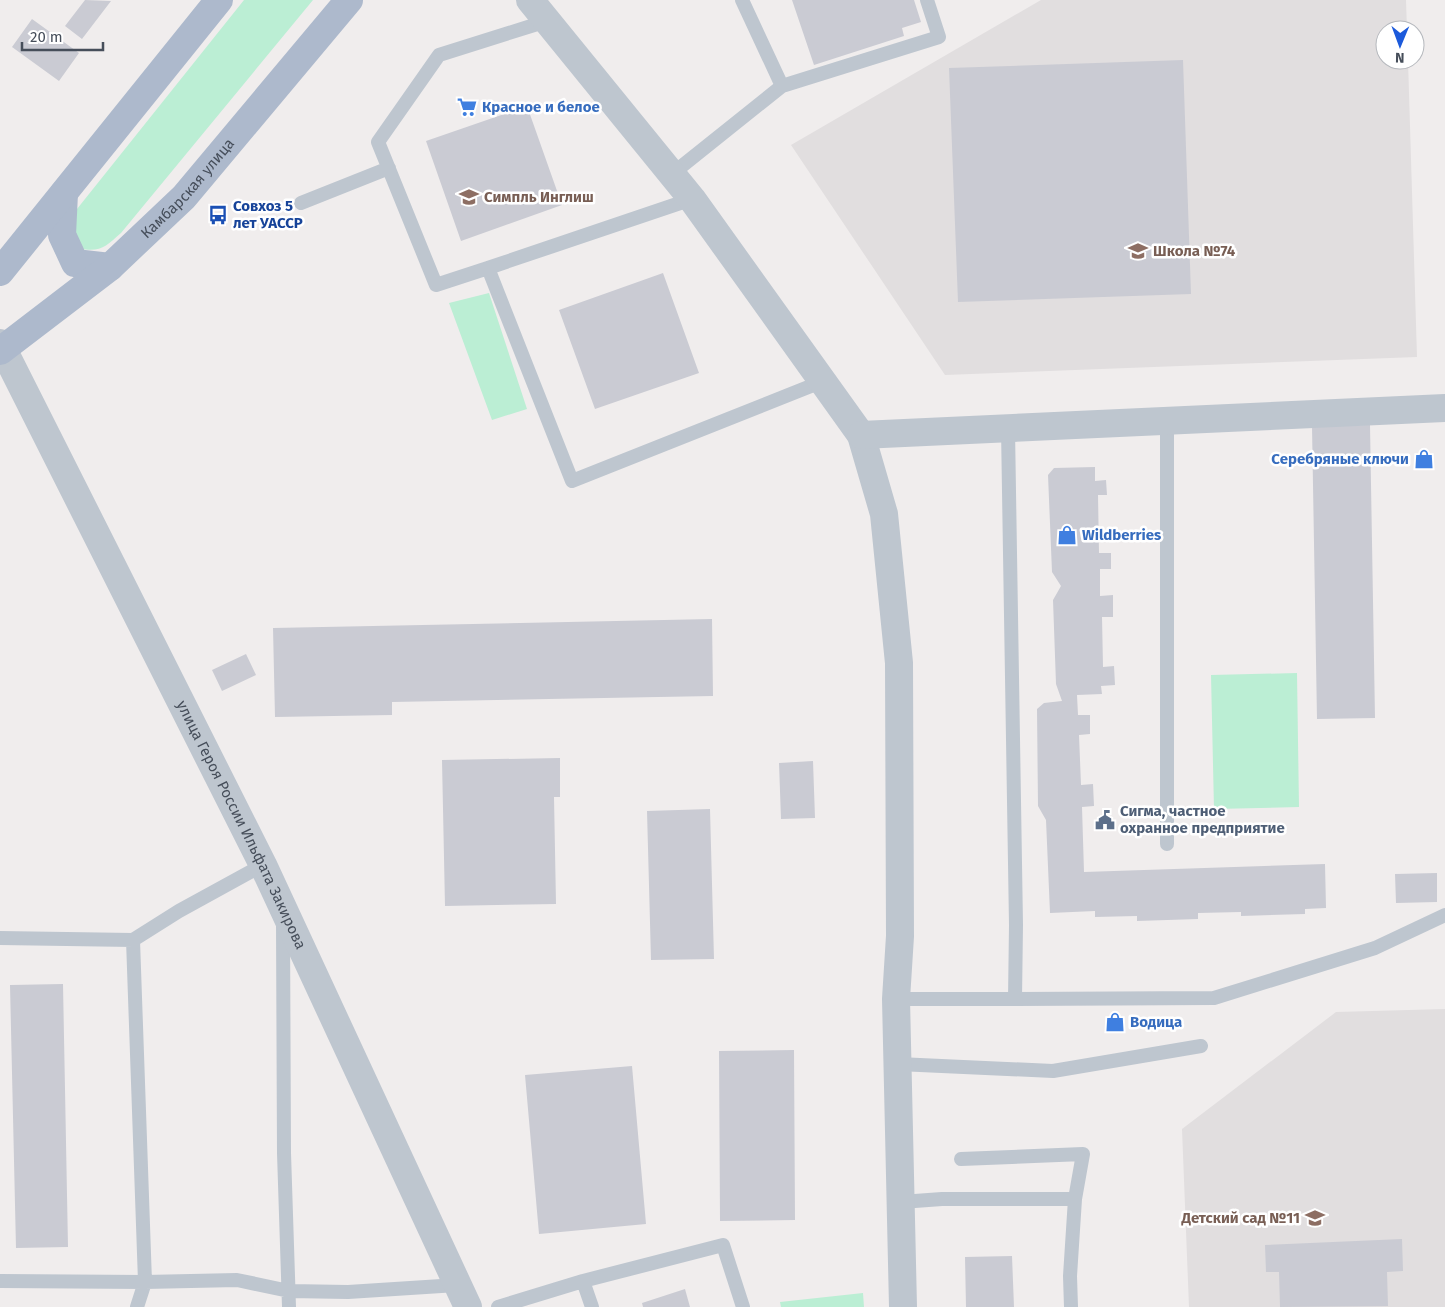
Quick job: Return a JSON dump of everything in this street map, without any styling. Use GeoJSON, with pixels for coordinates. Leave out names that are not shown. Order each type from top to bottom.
{"type":"FeatureCollection","features":[{"type":"Feature","properties":{"kind":"main road"},"geometry":{"type":"LineString","coordinates":[[0,272],[219,0]]}},
{"type":"Feature","properties":{"kind":"main road","name":"Камбарская улица"},"geometry":{"type":"LineString","coordinates":[[1,347],[110,267],[184,197],[349,0]]}},
{"type":"Feature","properties":{"kind":"main road"},"geometry":{"type":"LineString","coordinates":[[64,193],[62,235],[75,263],[110,267]]}},
{"type":"Feature","properties":{"kind":"street"},"geometry":{"type":"LineString","coordinates":[[530,0],[692,199],[821,382],[861,435],[884,514],[899,663],[900,936],[896,999],[903,1307]]}},
{"type":"Feature","properties":{"kind":"street","name":"улица Героя России Ильфата Закирова"},"geometry":{"type":"LineString","coordinates":[[1,347],[263,865],[462,1296]]}},
{"type":"Feature","properties":{"kind":"street"},"geometry":{"type":"LineString","coordinates":[[861,435],[1445,408]]}},
{"type":"Feature","properties":{"kind":"lane"},"geometry":{"type":"LineString","coordinates":[[742,0],[782,86]]}},
{"type":"Feature","properties":{"kind":"lane"},"geometry":{"type":"LineString","coordinates":[[672,174],[782,86],[939,38],[927,0]]}},
{"type":"Feature","properties":{"kind":"lane"},"geometry":{"type":"LineString","coordinates":[[547,21],[439,55],[378,142],[436,285],[692,199]]}},
{"type":"Feature","properties":{"kind":"lane"},"geometry":{"type":"LineString","coordinates":[[301,203],[389,168]]}},
{"type":"Feature","properties":{"kind":"lane"},"geometry":{"type":"LineString","coordinates":[[488,268],[572,481],[821,382]]}},
{"type":"Feature","properties":{"kind":"lane"},"geometry":{"type":"LineString","coordinates":[[1167,421],[1167,844]]}},
{"type":"Feature","properties":{"kind":"lane"},"geometry":{"type":"LineString","coordinates":[[1008,429],[1016,925],[1015,1000]]}},
{"type":"Feature","properties":{"kind":"lane"},"geometry":{"type":"LineString","coordinates":[[0,938],[133,940],[179,911],[263,865]]}},
{"type":"Feature","properties":{"kind":"lane"},"geometry":{"type":"LineString","coordinates":[[283,908],[284,1154],[289,1307]]}},
{"type":"Feature","properties":{"kind":"lane"},"geometry":{"type":"LineString","coordinates":[[896,999],[1214,998],[1375,948],[1445,915]]}},
{"type":"Feature","properties":{"kind":"lane"},"geometry":{"type":"LineString","coordinates":[[133,940],[145,1282],[137,1307]]}},
{"type":"Feature","properties":{"kind":"lane"},"geometry":{"type":"LineString","coordinates":[[898,1064],[1053,1071],[1201,1046]]}},
{"type":"Feature","properties":{"kind":"lane"},"geometry":{"type":"LineString","coordinates":[[961,1158],[1083,1154],[1076,1199],[1070,1276],[1071,1307]]}},
{"type":"Feature","properties":{"kind":"lane"},"geometry":{"type":"LineString","coordinates":[[901,1202],[1076,1199]]}},
{"type":"Feature","properties":{"kind":"lane"},"geometry":{"type":"LineString","coordinates":[[498,1307],[583,1281],[724,1245],[743,1307]]}},
{"type":"Feature","properties":{"kind":"lane"},"geometry":{"type":"LineString","coordinates":[[0,1281],[145,1282],[237,1280],[289,1292],[462,1296]]}},
{"type":"Feature","properties":{"kind":"lane"},"geometry":{"type":"LineString","coordinates":[[583,1281],[592,1307]]}},
{"type":"Feature","properties":{"kind":"shaded area","name":"Школа №74"},"geometry":{"type":"Polygon","coordinates":[[[1041,0],[1406,0],[1407,20],[1375,20],[1375,70],[1408,70],[1417,357],[945,375],[791,145],[1041,0]]]}},
{"type":"Feature","properties":{"kind":"shaded area","name":"Детский сад №11"},"geometry":{"type":"Polygon","coordinates":[[[1445,1009],[1445,1307],[1189,1307],[1182,1129],[1336,1012],[1445,1009]]]}},
{"type":"Feature","properties":{"kind":"green space"},"geometry":{"type":"Polygon","coordinates":[[[244,0],[313,0],[121,233],[99,249],[81,249],[73,237],[77,209],[244,0]]]}},
{"type":"Feature","properties":{"kind":"green space"},"geometry":{"type":"Polygon","coordinates":[[[489,293],[527,409],[492,420],[449,303],[489,293]]]}},
{"type":"Feature","properties":{"kind":"green space"},"geometry":{"type":"Polygon","coordinates":[[[1297,673],[1299,807],[1214,809],[1211,675],[1297,673]]]}},
{"type":"Feature","properties":{"kind":"green space"},"geometry":{"type":"Polygon","coordinates":[[[863,1293],[864,1307],[781,1307],[780,1302],[863,1293]]]}},
{"type":"Feature","properties":{"kind":"building"},"geometry":{"type":"Polygon","coordinates":[[[85,0],[111,1],[82,39],[65,26],[85,0]]]}},
{"type":"Feature","properties":{"kind":"building"},"geometry":{"type":"Polygon","coordinates":[[[792,0],[914,0],[921,22],[902,28],[904,36],[814,65],[792,0]]]}},
{"type":"Feature","properties":{"kind":"building"},"geometry":{"type":"Polygon","coordinates":[[[32,19],[79,53],[59,81],[12,47],[32,19]]]}},
{"type":"Feature","properties":{"kind":"building"},"geometry":{"type":"Polygon","coordinates":[[[1183,60],[1191,294],[958,302],[949,68],[1183,60]]]}},
{"type":"Feature","properties":{"kind":"building"},"geometry":{"type":"Polygon","coordinates":[[[527,106],[562,205],[461,241],[426,141],[527,106]]]}},
{"type":"Feature","properties":{"kind":"building"},"geometry":{"type":"Polygon","coordinates":[[[663,273],[699,373],[595,409],[559,310],[663,273]]]}},
{"type":"Feature","properties":{"kind":"building"},"geometry":{"type":"Polygon","coordinates":[[[1370,425],[1375,718],[1317,719],[1312,426],[1370,425]]]}},
{"type":"Feature","properties":{"kind":"building"},"geometry":{"type":"Polygon","coordinates":[[[1095,467],[1095,481],[1106,480],[1107,495],[1098,495],[1099,553],[1111,553],[1111,569],[1100,569],[1100,596],[1113,595],[1113,617],[1102,617],[1103,667],[1114,666],[1115,685],[1101,686],[1102,694],[1077,695],[1078,715],[1090,715],[1090,734],[1079,735],[1081,785],[1093,784],[1094,806],[1082,807],[1084,872],[1325,864],[1326,908],[1305,909],[1305,914],[1241,916],[1241,912],[1198,913],[1198,919],[1137,921],[1137,916],[1095,917],[1095,911],[1050,913],[1046,820],[1038,806],[1037,709],[1044,703],[1062,701],[1056,684],[1053,600],[1061,586],[1052,572],[1048,475],[1054,468],[1095,467]]]}},
{"type":"Feature","properties":{"kind":"building"},"geometry":{"type":"Polygon","coordinates":[[[712,619],[713,696],[392,702],[392,715],[275,717],[273,628],[712,619]]]}},
{"type":"Feature","properties":{"kind":"building"},"geometry":{"type":"Polygon","coordinates":[[[246,654],[256,675],[222,691],[212,670],[246,654]]]}},
{"type":"Feature","properties":{"kind":"building"},"geometry":{"type":"Polygon","coordinates":[[[560,758],[560,797],[554,797],[556,904],[445,906],[442,760],[560,758]]]}},
{"type":"Feature","properties":{"kind":"building"},"geometry":{"type":"Polygon","coordinates":[[[813,761],[815,818],[781,819],[779,763],[813,761]]]}},
{"type":"Feature","properties":{"kind":"building"},"geometry":{"type":"Polygon","coordinates":[[[710,809],[714,959],[651,960],[647,811],[710,809]]]}},
{"type":"Feature","properties":{"kind":"building"},"geometry":{"type":"Polygon","coordinates":[[[1437,873],[1437,902],[1396,903],[1395,874],[1437,873]]]}},
{"type":"Feature","properties":{"kind":"building"},"geometry":{"type":"Polygon","coordinates":[[[63,984],[68,1247],[16,1248],[10,985],[63,984]]]}},
{"type":"Feature","properties":{"kind":"building"},"geometry":{"type":"Polygon","coordinates":[[[794,1050],[795,1220],[720,1221],[719,1051],[794,1050]]]}},
{"type":"Feature","properties":{"kind":"building"},"geometry":{"type":"Polygon","coordinates":[[[632,1066],[646,1224],[539,1234],[525,1075],[632,1066]]]}},
{"type":"Feature","properties":{"kind":"building"},"geometry":{"type":"Polygon","coordinates":[[[1402,1239],[1403,1271],[1387,1272],[1388,1306],[1280,1307],[1279,1272],[1266,1272],[1265,1245],[1402,1239]]]}},
{"type":"Feature","properties":{"kind":"building"},"geometry":{"type":"Polygon","coordinates":[[[1012,1256],[1014,1307],[966,1307],[965,1257],[1012,1256]]]}},
{"type":"Feature","properties":{"kind":"building"},"geometry":{"type":"Polygon","coordinates":[[[685,1289],[690,1307],[643,1307],[642,1303],[685,1289]]]}},
{"type":"Feature","properties":{"kind":"place","name":"Красное и белое"},"geometry":{"type":"Point","coordinates":[467,107]}},
{"type":"Feature","properties":{"kind":"place","name":"Симпль Инглиш"},"geometry":{"type":"Point","coordinates":[469,197]}},
{"type":"Feature","properties":{"kind":"place","name":"Совхоз 5 лет УАССР"},"geometry":{"type":"Point","coordinates":[218,215]}},
{"type":"Feature","properties":{"kind":"place","name":"Школа №74"},"geometry":{"type":"Point","coordinates":[1138,251]}},
{"type":"Feature","properties":{"kind":"place","name":"Серебряные ключи"},"geometry":{"type":"Point","coordinates":[1424,459]}},
{"type":"Feature","properties":{"kind":"place","name":"Wildberries"},"geometry":{"type":"Point","coordinates":[1067,535]}},
{"type":"Feature","properties":{"kind":"place","name":"Сигма, частное охранное предприятие"},"geometry":{"type":"Point","coordinates":[1105,820]}},
{"type":"Feature","properties":{"kind":"place","name":"Водица"},"geometry":{"type":"Point","coordinates":[1115,1022]}},
{"type":"Feature","properties":{"kind":"place","name":"Детский сад №11"},"geometry":{"type":"Point","coordinates":[1315,1218]}}]}
